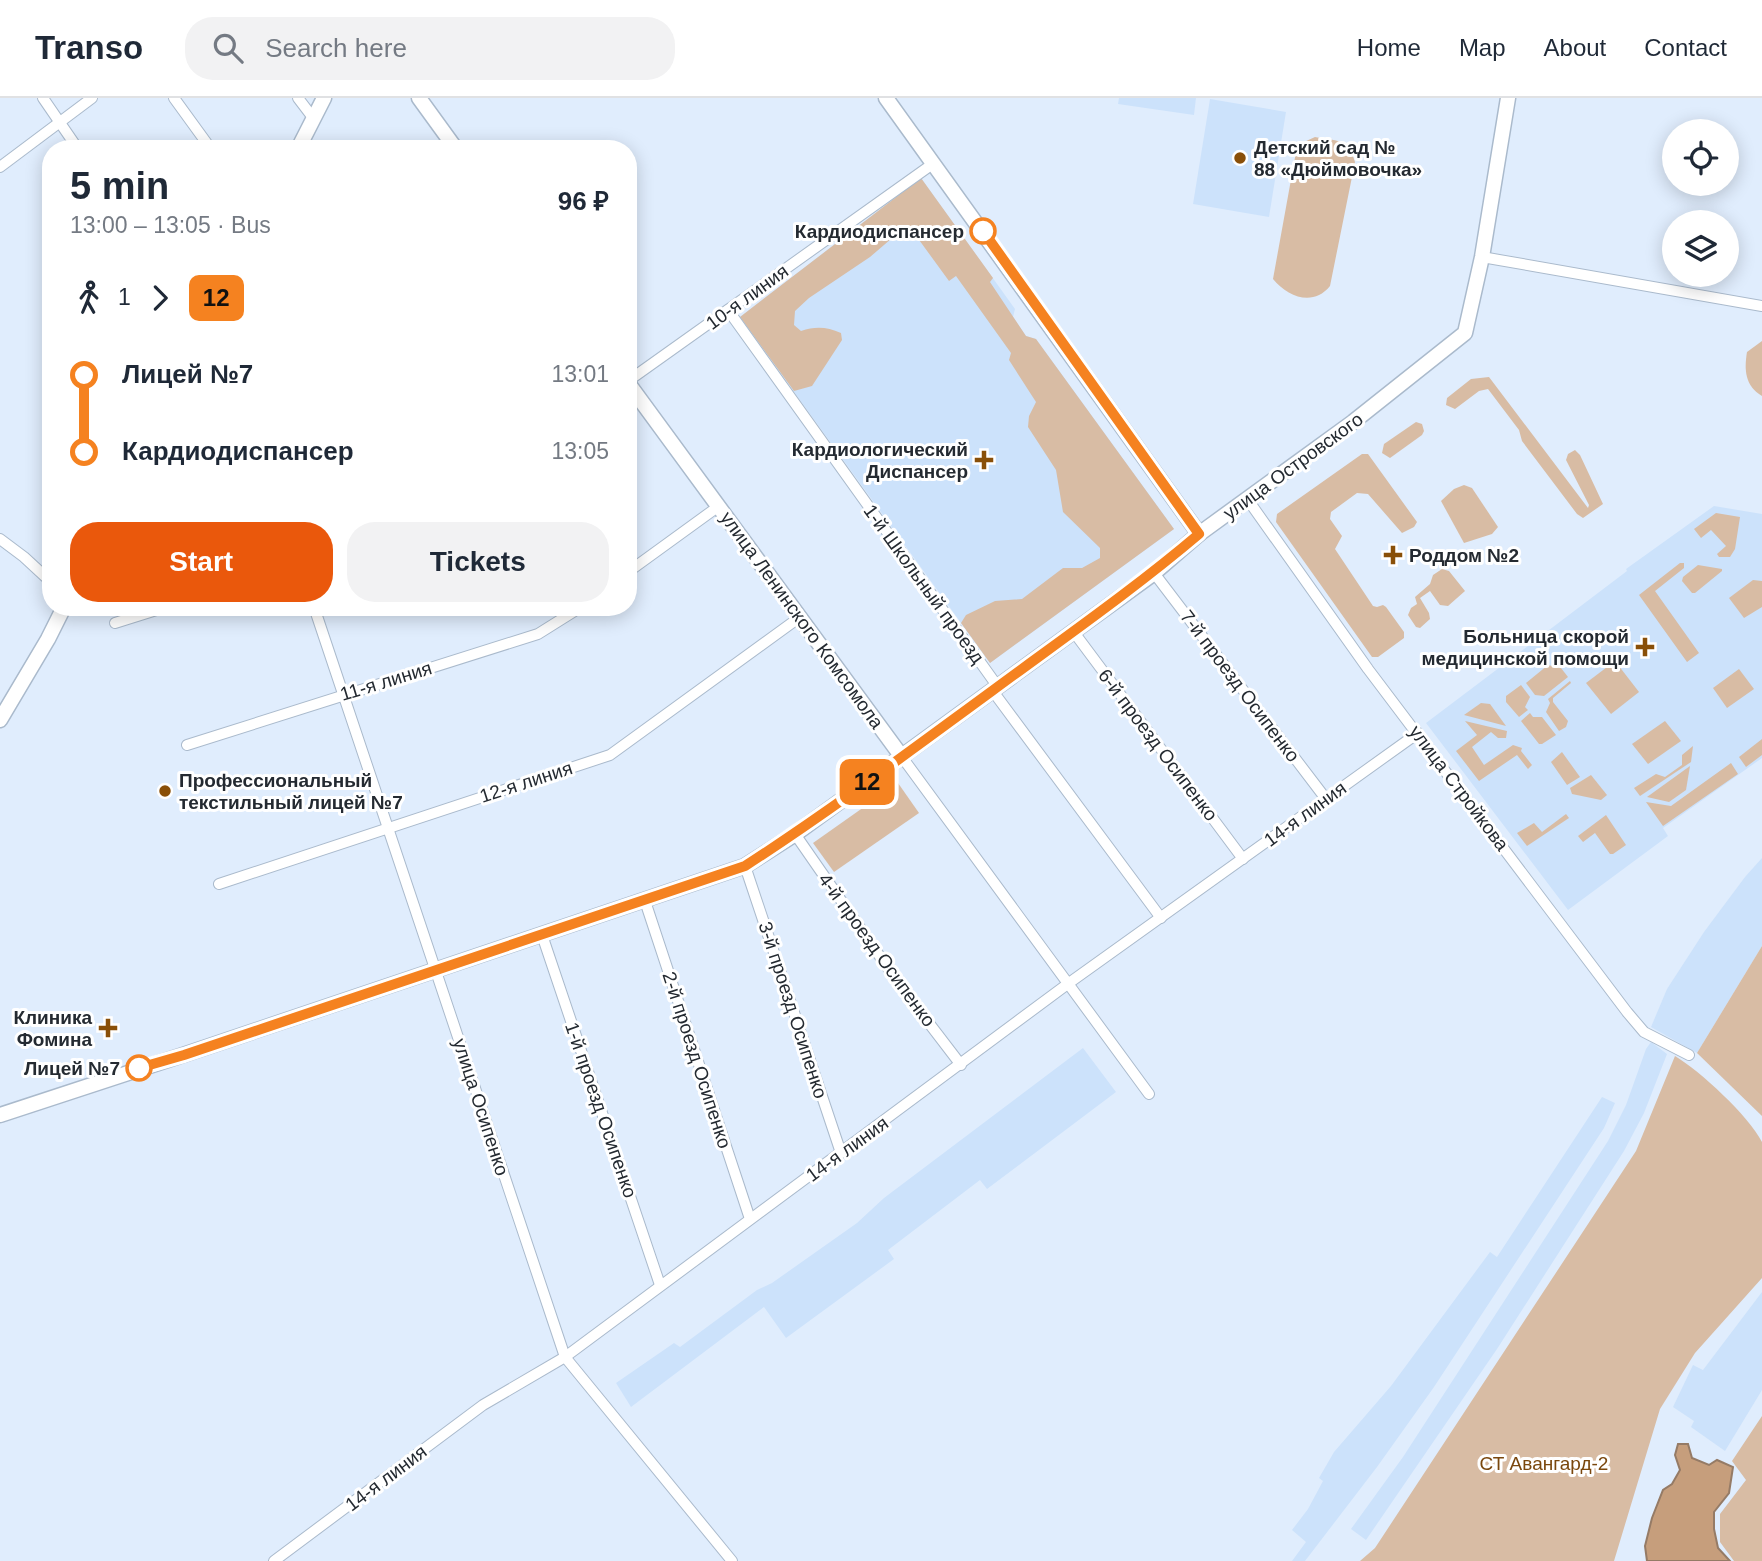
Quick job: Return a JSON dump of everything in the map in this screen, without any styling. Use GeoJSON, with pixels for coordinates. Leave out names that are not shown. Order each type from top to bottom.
{"type":"FeatureCollection","features":[{"type":"Feature","properties":{"kind":"street"},"geometry":{"type":"LineString","coordinates":[[43,98],[72,140]]}},
{"type":"Feature","properties":{"kind":"street"},"geometry":{"type":"LineString","coordinates":[[0,167],[92,98]]}},
{"type":"Feature","properties":{"kind":"street"},"geometry":{"type":"LineString","coordinates":[[174,98],[204,140]]}},
{"type":"Feature","properties":{"kind":"street"},"geometry":{"type":"LineString","coordinates":[[299,98],[314,119]]}},
{"type":"Feature","properties":{"kind":"street"},"geometry":{"type":"LineString","coordinates":[[303,140],[324,98]]}},
{"type":"Feature","properties":{"kind":"street"},"geometry":{"type":"LineString","coordinates":[[419,98],[449,140]]}},
{"type":"Feature","properties":{"kind":"street"},"geometry":{"type":"LineString","coordinates":[[886,98],[1199,534]]}},
{"type":"Feature","properties":{"kind":"street","name":"улица Островского"},"geometry":{"type":"LineString","coordinates":[[0,1115],[745,866],[795,834],[1154,573],[1199,534],[1353,422],[1465,332],[1482,257],[1508,98]]}},
{"type":"Feature","properties":{"kind":"street","name":"10-я линия"},"geometry":{"type":"LineString","coordinates":[[637,383],[728,310],[934,163]]}},
{"type":"Feature","properties":{"kind":"street"},"geometry":{"type":"LineString","coordinates":[[1482,257],[1762,306]]}},
{"type":"Feature","properties":{"kind":"street","name":"1-й Школьный проезд"},"geometry":{"type":"LineString","coordinates":[[728,310],[1161,918]]}},
{"type":"Feature","properties":{"kind":"street","name":"улица Ленинского Комсомола"},"geometry":{"type":"LineString","coordinates":[[637,398],[719,506],[1149,1094]]}},
{"type":"Feature","properties":{"kind":"street","name":"улица Стройкова"},"geometry":{"type":"LineString","coordinates":[[1248,500],[1368,669],[1644,1032],[1689,1055]]}},
{"type":"Feature","properties":{"kind":"street"},"geometry":{"type":"LineString","coordinates":[[637,565],[719,506]]}},
{"type":"Feature","properties":{"kind":"street"},"geometry":{"type":"LineString","coordinates":[[0,539],[42,574]]}},
{"type":"Feature","properties":{"kind":"street","name":"7-й проезд Осипенко"},"geometry":{"type":"LineString","coordinates":[[1154,573],[1326,799]]}},
{"type":"Feature","properties":{"kind":"street"},"geometry":{"type":"LineString","coordinates":[[0,720],[60,616]]}},
{"type":"Feature","properties":{"kind":"street"},"geometry":{"type":"LineString","coordinates":[[115,623],[137,616]]}},
{"type":"Feature","properties":{"kind":"street","name":"улица Осипенко"},"geometry":{"type":"LineString","coordinates":[[317,616],[565,1357],[732,1561]]}},
{"type":"Feature","properties":{"kind":"street","name":"11-я линия"},"geometry":{"type":"LineString","coordinates":[[187,745],[538,634],[567,616]]}},
{"type":"Feature","properties":{"kind":"street","name":"12-я линия"},"geometry":{"type":"LineString","coordinates":[[219,884],[610,755],[800,617]]}},
{"type":"Feature","properties":{"kind":"street","name":"6-й проезд Осипенко"},"geometry":{"type":"LineString","coordinates":[[1073,631],[1242,859]]}},
{"type":"Feature","properties":{"kind":"street","name":"14-я линия"},"geometry":{"type":"LineString","coordinates":[[274,1561],[483,1405],[565,1357],[1069,983],[1418,733]]}},
{"type":"Feature","properties":{"kind":"street","name":"4-й проезд Осипенко"},"geometry":{"type":"LineString","coordinates":[[795,834],[899,984],[961,1065]]}},
{"type":"Feature","properties":{"kind":"street","name":"3-й проезд Осипенко"},"geometry":{"type":"LineString","coordinates":[[745,866],[841,1153]]}},
{"type":"Feature","properties":{"kind":"street","name":"2-й проезд Осипенко"},"geometry":{"type":"LineString","coordinates":[[645,901],[750,1219]]}},
{"type":"Feature","properties":{"kind":"street","name":"1-й проезд Осипенко"},"geometry":{"type":"LineString","coordinates":[[542,935],[660,1285]]}},
{"type":"Feature","properties":{"kind":"shaded area"},"geometry":{"type":"Polygon","coordinates":[[[1119,98],[1196,98],[1194,115],[1118,104],[1119,98]]]}},
{"type":"Feature","properties":{"kind":"shaded area","name":"Детский сад № 88 «Дюймовочка»"},"geometry":{"type":"Polygon","coordinates":[[[1210,99],[1286,112],[1269,217],[1193,204],[1210,99]]]}},
{"type":"Feature","properties":{"kind":"shaded area","name":"Кардиологический Диспансер"},"geometry":{"type":"Polygon","coordinates":[[[921,178],[1015,309],[1013,317],[1026,336],[1036,339],[1174,529],[990,663],[740,317],[921,178]]]}},
{"type":"Feature","properties":{"kind":"shaded area","name":"Больница скорой медицинской помощи"},"geometry":{"type":"Polygon","coordinates":[[[1714,506],[1762,514],[1762,758],[1663,828],[1668,836],[1568,910],[1426,723],[1627,571],[1626,569],[1714,506]]]}},
{"type":"Feature","properties":{"kind":"shaded area"},"geometry":{"type":"Polygon","coordinates":[[[1762,858],[1762,946],[1697,1053],[1651,1027],[1667,989],[1704,932],[1762,858]]]}},
{"type":"Feature","properties":{"kind":"shaded area"},"geometry":{"type":"Polygon","coordinates":[[[1651,1042],[1667,1054],[1644,1113],[1624,1151],[1497,1349],[1366,1540],[1351,1529],[1403,1457],[1608,1141],[1626,1105],[1651,1042]]]}},
{"type":"Feature","properties":{"kind":"shaded area"},"geometry":{"type":"Polygon","coordinates":[[[1083,1048],[1116,1092],[987,1189],[980,1180],[888,1250],[894,1259],[786,1338],[764,1307],[631,1407],[616,1383],[674,1343],[680,1347],[757,1290],[772,1283],[857,1223],[884,1198],[1083,1048]]]}},
{"type":"Feature","properties":{"kind":"shaded area"},"geometry":{"type":"Polygon","coordinates":[[[1602,1097],[1615,1103],[1604,1128],[1434,1387],[1305,1561],[1292,1561],[1306,1542],[1292,1530],[1308,1509],[1323,1481],[1319,1478],[1334,1452],[1391,1386],[1490,1252],[1497,1257],[1602,1097]]]}},
{"type":"Feature","properties":{"kind":"shaded area"},"geometry":{"type":"Polygon","coordinates":[[[1762,1292],[1762,1390],[1725,1451],[1691,1427],[1694,1421],[1673,1407],[1693,1365],[1703,1370],[1762,1292]]]}},
{"type":"Feature","properties":{"kind":"shaded area"},"geometry":{"type":"Polygon","coordinates":[[[1678,1444],[1688,1444],[1692,1458],[1709,1465],[1717,1460],[1733,1467],[1729,1493],[1714,1512],[1718,1548],[1730,1561],[1647,1561],[1645,1546],[1652,1518],[1663,1490],[1672,1484],[1680,1470],[1675,1455],[1678,1444]]]}},
{"type":"Feature","properties":{"kind":"green space"},"geometry":{"type":"Polygon","coordinates":[[[1315,137],[1335,140],[1345,145],[1355,162],[1330,286],[1308,298],[1293,295],[1273,279],[1296,152],[1304,142],[1315,137]]]}},
{"type":"Feature","properties":{"kind":"green space"},"geometry":{"type":"Polygon","coordinates":[[[921,178],[993,278],[990,282],[1026,336],[1036,339],[1174,529],[990,663],[961,623],[966,615],[995,601],[1022,599],[1063,568],[1082,568],[1100,558],[1100,548],[1063,512],[1056,470],[1028,427],[1029,416],[1036,402],[1009,360],[1011,353],[956,276],[949,281],[914,233],[891,239],[795,311],[794,325],[801,331],[831,329],[841,333],[842,340],[812,386],[794,391],[740,317],[921,178]]]}},
{"type":"Feature","properties":{"kind":"green space"},"geometry":{"type":"Polygon","coordinates":[[[1762,341],[1762,396],[1749,382],[1746,365],[1747,352],[1762,341]]]}},
{"type":"Feature","properties":{"kind":"green space"},"geometry":{"type":"Polygon","coordinates":[[[1489,377],[1588,508],[1589,505],[1566,460],[1568,454],[1575,450],[1580,455],[1603,504],[1583,518],[1577,514],[1522,441],[1519,430],[1488,389],[1479,391],[1455,409],[1446,405],[1447,398],[1471,379],[1489,377]]]}},
{"type":"Feature","properties":{"kind":"green space"},"geometry":{"type":"Polygon","coordinates":[[[1416,422],[1422,424],[1422,435],[1390,458],[1382,453],[1384,444],[1416,422]]]}},
{"type":"Feature","properties":{"kind":"green space"},"geometry":{"type":"Polygon","coordinates":[[[1362,454],[1368,454],[1417,522],[1414,527],[1402,533],[1368,494],[1357,493],[1331,512],[1330,519],[1342,536],[1335,549],[1373,606],[1386,607],[1404,632],[1404,638],[1378,657],[1372,657],[1276,522],[1277,514],[1362,454]]]}},
{"type":"Feature","properties":{"kind":"green space"},"geometry":{"type":"Polygon","coordinates":[[[1464,485],[1472,488],[1498,527],[1492,534],[1464,543],[1441,501],[1454,489],[1464,485]]]}},
{"type":"Feature","properties":{"kind":"green space"},"geometry":{"type":"Polygon","coordinates":[[[1716,513],[1740,517],[1735,549],[1730,557],[1719,557],[1717,554],[1726,546],[1711,530],[1701,538],[1694,529],[1716,513]]]}},
{"type":"Feature","properties":{"kind":"green space"},"geometry":{"type":"Polygon","coordinates":[[[1680,563],[1684,563],[1684,568],[1655,591],[1699,653],[1687,662],[1639,595],[1680,563]]]}},
{"type":"Feature","properties":{"kind":"green space"},"geometry":{"type":"Polygon","coordinates":[[[1698,565],[1722,571],[1692,593],[1682,581],[1683,577],[1698,565]]]}},
{"type":"Feature","properties":{"kind":"green space"},"geometry":{"type":"Polygon","coordinates":[[[1442,569],[1449,571],[1465,591],[1448,606],[1440,605],[1430,591],[1420,598],[1430,619],[1420,628],[1416,627],[1408,615],[1411,608],[1417,604],[1415,597],[1430,584],[1433,575],[1442,569]]]}},
{"type":"Feature","properties":{"kind":"green space"},"geometry":{"type":"Polygon","coordinates":[[[1753,580],[1762,581],[1762,607],[1744,618],[1729,598],[1753,580]]]}},
{"type":"Feature","properties":{"kind":"green space"},"geometry":{"type":"Polygon","coordinates":[[[1615,661],[1639,692],[1611,714],[1586,683],[1615,661]]]}},
{"type":"Feature","properties":{"kind":"green space"},"geometry":{"type":"Polygon","coordinates":[[[1548,665],[1561,668],[1568,677],[1544,696],[1535,695],[1526,683],[1548,665]]]}},
{"type":"Feature","properties":{"kind":"green space"},"geometry":{"type":"Polygon","coordinates":[[[1739,669],[1754,689],[1727,708],[1713,688],[1739,669]]]}},
{"type":"Feature","properties":{"kind":"green space"},"geometry":{"type":"Polygon","coordinates":[[[1570,681],[1571,683],[1553,698],[1553,702],[1568,721],[1566,727],[1559,731],[1546,712],[1550,703],[1548,699],[1570,681]]]}},
{"type":"Feature","properties":{"kind":"green space"},"geometry":{"type":"Polygon","coordinates":[[[1521,685],[1530,697],[1525,707],[1528,710],[1519,717],[1506,702],[1506,696],[1521,685]]]}},
{"type":"Feature","properties":{"kind":"green space"},"geometry":{"type":"Polygon","coordinates":[[[1481,703],[1490,704],[1506,726],[1464,715],[1481,703]]]}},
{"type":"Feature","properties":{"kind":"green space"},"geometry":{"type":"Polygon","coordinates":[[[1530,713],[1533,717],[1542,717],[1556,735],[1539,744],[1521,721],[1530,713]]]}},
{"type":"Feature","properties":{"kind":"green space"},"geometry":{"type":"Polygon","coordinates":[[[1465,721],[1507,731],[1506,738],[1498,738],[1491,732],[1472,747],[1484,765],[1513,745],[1522,748],[1521,751],[1532,765],[1528,769],[1517,755],[1479,781],[1456,751],[1477,735],[1465,721]]]}},
{"type":"Feature","properties":{"kind":"green space"},"geometry":{"type":"Polygon","coordinates":[[[1665,721],[1681,741],[1648,764],[1632,744],[1665,721]]]}},
{"type":"Feature","properties":{"kind":"green space"},"geometry":{"type":"Polygon","coordinates":[[[1762,739],[1762,755],[1746,767],[1739,757],[1762,739]]]}},
{"type":"Feature","properties":{"kind":"green space"},"geometry":{"type":"Polygon","coordinates":[[[1693,746],[1691,762],[1640,796],[1634,788],[1656,774],[1665,777],[1682,765],[1682,755],[1693,746]]]}},
{"type":"Feature","properties":{"kind":"green space"},"geometry":{"type":"Polygon","coordinates":[[[1562,752],[1580,777],[1567,785],[1551,762],[1562,752]]]}},
{"type":"Feature","properties":{"kind":"green space"},"geometry":{"type":"Polygon","coordinates":[[[1731,763],[1738,774],[1663,826],[1646,802],[1671,806],[1731,763]]]}},
{"type":"Feature","properties":{"kind":"green space"},"geometry":{"type":"Polygon","coordinates":[[[1690,766],[1686,790],[1669,802],[1647,797],[1690,766]]]}},
{"type":"Feature","properties":{"kind":"green space"},"geometry":{"type":"Polygon","coordinates":[[[1591,775],[1607,795],[1601,800],[1572,794],[1570,788],[1591,775]]]}},
{"type":"Feature","properties":{"kind":"green space"},"geometry":{"type":"Polygon","coordinates":[[[898,783],[919,813],[834,872],[813,843],[898,783]]]}},
{"type":"Feature","properties":{"kind":"green space"},"geometry":{"type":"Polygon","coordinates":[[[1566,814],[1569,818],[1527,846],[1517,833],[1534,823],[1542,832],[1566,814]]]}},
{"type":"Feature","properties":{"kind":"green space"},"geometry":{"type":"Polygon","coordinates":[[[1606,815],[1626,845],[1613,854],[1610,854],[1595,833],[1583,842],[1578,836],[1606,815]]]}},
{"type":"Feature","properties":{"kind":"green space"},"geometry":{"type":"Polygon","coordinates":[[[1762,946],[1762,1116],[1697,1053],[1762,946]]]}},
{"type":"Feature","properties":{"kind":"green space","name":"СТ Авангард-2"},"geometry":{"type":"Polygon","coordinates":[[[1675,1056],[1723,1095],[1756,1131],[1762,1142],[1762,1278],[1695,1353],[1660,1409],[1614,1561],[1360,1561],[1375,1548],[1636,1151],[1675,1056]]]}},
{"type":"Feature","properties":{"kind":"green space"},"geometry":{"type":"Polygon","coordinates":[[[1762,1416],[1762,1561],[1734,1561],[1720,1542],[1720,1514],[1746,1480],[1732,1461],[1762,1416]]]}},
{"type":"Feature","properties":{"kind":"bus line","name":"12"},"geometry":{"type":"LineString","coordinates":[[139,1068],[745,866],[795,834],[1154,573],[1199,534],[983,231]]}},
{"type":"Feature","properties":{"kind":"place","name":"Детский сад № 88 «Дюймовочка»"},"geometry":{"type":"Point","coordinates":[1240,158]}},
{"type":"Feature","properties":{"kind":"place","name":"Кардиодиспансер"},"geometry":{"type":"Point","coordinates":[983,231]}},
{"type":"Feature","properties":{"kind":"place","name":"Кардиологический Диспансер"},"geometry":{"type":"Point","coordinates":[984,460]}},
{"type":"Feature","properties":{"kind":"place","name":"Роддом №2"},"geometry":{"type":"Point","coordinates":[1393,555]}},
{"type":"Feature","properties":{"kind":"place","name":"Больница скорой медицинской помощи"},"geometry":{"type":"Point","coordinates":[1645,647]}},
{"type":"Feature","properties":{"kind":"place","name":"Профессиональный текстильный лицей №7"},"geometry":{"type":"Point","coordinates":[165,791]}},
{"type":"Feature","properties":{"kind":"place","name":"Клиника Фомина"},"geometry":{"type":"Point","coordinates":[108,1028]}},
{"type":"Feature","properties":{"kind":"place","name":"Лицей №7"},"geometry":{"type":"Point","coordinates":[139,1068]}}]}
